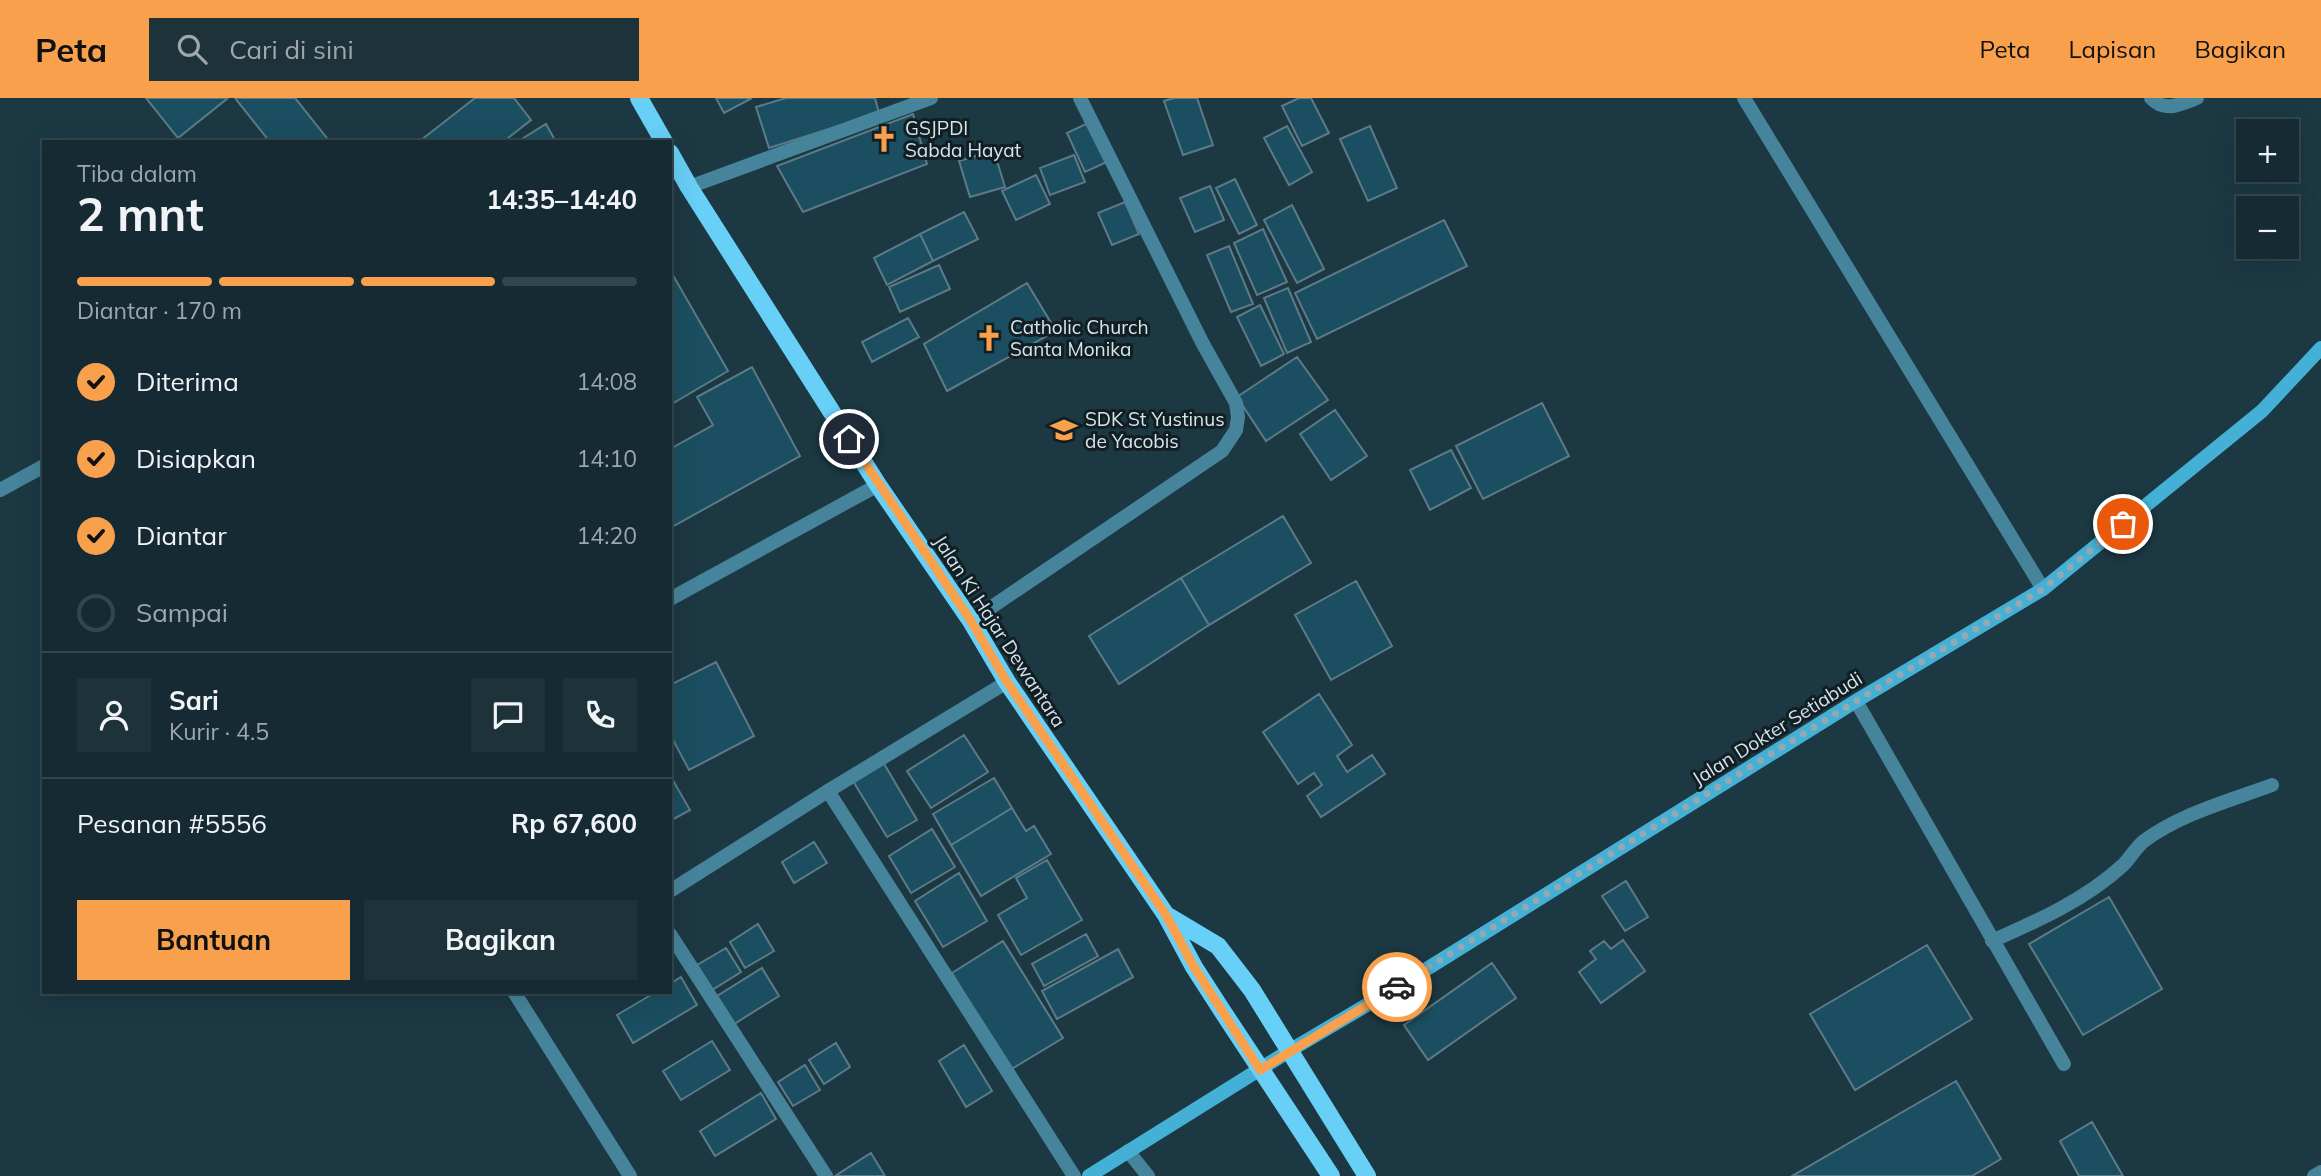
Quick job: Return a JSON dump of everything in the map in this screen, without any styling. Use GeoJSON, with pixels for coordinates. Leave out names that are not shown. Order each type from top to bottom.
{"type":"FeatureCollection","features":[{"type":"Feature","properties":{"kind":"main road"},"geometry":{"type":"LineString","coordinates":[[639,98],[663,140]]}},
{"type":"Feature","properties":{"kind":"main road","name":"Jalan Ki Hajar Dewantara"},"geometry":{"type":"LineString","coordinates":[[672,157],[878,485],[971,621],[1007,682],[1166,915],[1194,967],[1331,1176]]}},
{"type":"Feature","properties":{"kind":"main road","name":"Jalan Dokter Setiabudi"},"geometry":{"type":"LineString","coordinates":[[1089,1176],[1856,701],[2043,589],[2262,411],[2321,348]]}},
{"type":"Feature","properties":{"kind":"main road","name":"Jalan Ki Hajar Dewantara"},"geometry":{"type":"LineString","coordinates":[[1166,915],[1218,946],[1252,990],[1367,1176]]}},
{"type":"Feature","properties":{"kind":"street"},"geometry":{"type":"LineString","coordinates":[[689,187],[931,98]]}},
{"type":"Feature","properties":{"kind":"street"},"geometry":{"type":"LineString","coordinates":[[971,621],[1222,451],[1236,430],[1236,403],[1203,344],[1080,98]]}},
{"type":"Feature","properties":{"kind":"street"},"geometry":{"type":"LineString","coordinates":[[1744,98],[2043,589]]}},
{"type":"Feature","properties":{"kind":"street"},"geometry":{"type":"LineString","coordinates":[[2151,98],[2154,102],[2171,108],[2197,98]]}},
{"type":"Feature","properties":{"kind":"street"},"geometry":{"type":"LineString","coordinates":[[0,490],[42,467]]}},
{"type":"Feature","properties":{"kind":"street"},"geometry":{"type":"LineString","coordinates":[[672,598],[878,485]]}},
{"type":"Feature","properties":{"kind":"street"},"geometry":{"type":"LineString","coordinates":[[672,890],[1007,682]]}},
{"type":"Feature","properties":{"kind":"street"},"geometry":{"type":"LineString","coordinates":[[1856,701],[2064,1064]]}},
{"type":"Feature","properties":{"kind":"street"},"geometry":{"type":"LineString","coordinates":[[1992,942],[2043,919],[2094,887],[2124,865],[2142,843],[2178,821],[2272,785]]}},
{"type":"Feature","properties":{"kind":"street"},"geometry":{"type":"LineString","coordinates":[[828,791],[1074,1176]]}},
{"type":"Feature","properties":{"kind":"street"},"geometry":{"type":"LineString","coordinates":[[672,937],[826,1176]]}},
{"type":"Feature","properties":{"kind":"street"},"geometry":{"type":"LineString","coordinates":[[515,994],[630,1176]]}},
{"type":"Feature","properties":{"kind":"street"},"geometry":{"type":"LineString","coordinates":[[1128,1151],[1148,1176]]}},
{"type":"Feature","properties":{"kind":"street"},"geometry":{"type":"LineString","coordinates":[[2314,1176],[2321,1172]]}},
{"type":"Feature","properties":{"kind":"building"},"geometry":{"type":"Polygon","coordinates":[[[146,98],[228,98],[178,138],[146,98]]]}},
{"type":"Feature","properties":{"kind":"building"},"geometry":{"type":"Polygon","coordinates":[[[235,98],[295,98],[328,140],[268,140],[235,98]]]}},
{"type":"Feature","properties":{"kind":"building"},"geometry":{"type":"Polygon","coordinates":[[[475,98],[514,98],[531,120],[506,140],[421,140],[475,98]]]}},
{"type":"Feature","properties":{"kind":"building"},"geometry":{"type":"Polygon","coordinates":[[[716,98],[752,98],[724,113],[716,98]]]}},
{"type":"Feature","properties":{"kind":"building"},"geometry":{"type":"Polygon","coordinates":[[[786,98],[875,98],[879,113],[769,148],[756,107],[786,98]]]}},
{"type":"Feature","properties":{"kind":"building"},"geometry":{"type":"Polygon","coordinates":[[[1197,98],[1213,145],[1183,155],[1164,101],[1197,98]]]}},
{"type":"Feature","properties":{"kind":"building"},"geometry":{"type":"Polygon","coordinates":[[[1299,98],[1311,98],[1329,133],[1302,146],[1282,106],[1299,98]]]}},
{"type":"Feature","properties":{"kind":"building","name":"GSJPDI Sabda Hayat"},"geometry":{"type":"Polygon","coordinates":[[[913,114],[927,164],[803,212],[777,166],[913,114]]]}},
{"type":"Feature","properties":{"kind":"building"},"geometry":{"type":"Polygon","coordinates":[[[1090,122],[1109,161],[1085,172],[1067,133],[1090,122]]]}},
{"type":"Feature","properties":{"kind":"building"},"geometry":{"type":"Polygon","coordinates":[[[546,124],[555,140],[520,140],[546,124]]]}},
{"type":"Feature","properties":{"kind":"building"},"geometry":{"type":"Polygon","coordinates":[[[1287,126],[1312,172],[1289,185],[1264,138],[1287,126]]]}},
{"type":"Feature","properties":{"kind":"building"},"geometry":{"type":"Polygon","coordinates":[[[1370,126],[1397,188],[1368,201],[1340,139],[1370,126]]]}},
{"type":"Feature","properties":{"kind":"building"},"geometry":{"type":"Polygon","coordinates":[[[994,151],[1005,187],[970,197],[959,161],[994,151]]]}},
{"type":"Feature","properties":{"kind":"building"},"geometry":{"type":"Polygon","coordinates":[[[1074,155],[1085,182],[1050,195],[1040,168],[1074,155]]]}},
{"type":"Feature","properties":{"kind":"building"},"geometry":{"type":"Polygon","coordinates":[[[1036,175],[1050,204],[1016,220],[1002,191],[1036,175]]]}},
{"type":"Feature","properties":{"kind":"building"},"geometry":{"type":"Polygon","coordinates":[[[1235,179],[1257,225],[1239,234],[1216,188],[1235,179]]]}},
{"type":"Feature","properties":{"kind":"building"},"geometry":{"type":"Polygon","coordinates":[[[1210,186],[1224,220],[1195,232],[1180,198],[1210,186]]]}},
{"type":"Feature","properties":{"kind":"building"},"geometry":{"type":"Polygon","coordinates":[[[1125,202],[1139,234],[1112,245],[1098,213],[1125,202]]]}},
{"type":"Feature","properties":{"kind":"building"},"geometry":{"type":"Polygon","coordinates":[[[1292,205],[1324,269],[1297,283],[1264,220],[1292,205]]]}},
{"type":"Feature","properties":{"kind":"building"},"geometry":{"type":"Polygon","coordinates":[[[964,212],[978,239],[933,261],[920,234],[964,212]]]}},
{"type":"Feature","properties":{"kind":"building"},"geometry":{"type":"Polygon","coordinates":[[[1444,220],[1467,266],[1317,339],[1295,293],[1444,220]]]}},
{"type":"Feature","properties":{"kind":"building"},"geometry":{"type":"Polygon","coordinates":[[[1263,229],[1287,282],[1257,295],[1234,243],[1263,229]]]}},
{"type":"Feature","properties":{"kind":"building"},"geometry":{"type":"Polygon","coordinates":[[[920,234],[933,261],[887,285],[874,258],[920,234]]]}},
{"type":"Feature","properties":{"kind":"building"},"geometry":{"type":"Polygon","coordinates":[[[1229,246],[1253,304],[1231,312],[1207,255],[1229,246]]]}},
{"type":"Feature","properties":{"kind":"building"},"geometry":{"type":"Polygon","coordinates":[[[939,265],[950,289],[900,312],[889,287],[939,265]]]}},
{"type":"Feature","properties":{"kind":"building"},"geometry":{"type":"Polygon","coordinates":[[[672,273],[728,371],[672,404],[672,273]]]}},
{"type":"Feature","properties":{"kind":"building","name":"Catholic Church Santa Monika"},"geometry":{"type":"Polygon","coordinates":[[[1027,283],[1056,331],[947,391],[924,344],[1027,283]]]}},
{"type":"Feature","properties":{"kind":"building"},"geometry":{"type":"Polygon","coordinates":[[[1288,288],[1311,342],[1287,353],[1264,298],[1288,288]]]}},
{"type":"Feature","properties":{"kind":"building"},"geometry":{"type":"Polygon","coordinates":[[[1260,305],[1284,354],[1261,366],[1237,317],[1260,305]]]}},
{"type":"Feature","properties":{"kind":"building"},"geometry":{"type":"Polygon","coordinates":[[[908,318],[919,337],[872,362],[862,342],[908,318]]]}},
{"type":"Feature","properties":{"kind":"building"},"geometry":{"type":"Polygon","coordinates":[[[1297,357],[1328,400],[1266,441],[1237,397],[1297,357]]]}},
{"type":"Feature","properties":{"kind":"building"},"geometry":{"type":"Polygon","coordinates":[[[752,367],[800,456],[672,527],[672,448],[713,425],[697,397],[752,367]]]}},
{"type":"Feature","properties":{"kind":"building"},"geometry":{"type":"Polygon","coordinates":[[[1542,403],[1569,456],[1483,499],[1456,446],[1542,403]]]}},
{"type":"Feature","properties":{"kind":"building"},"geometry":{"type":"Polygon","coordinates":[[[1335,410],[1367,456],[1331,480],[1300,434],[1335,410]]]}},
{"type":"Feature","properties":{"kind":"building"},"geometry":{"type":"Polygon","coordinates":[[[1451,450],[1471,488],[1430,510],[1410,470],[1451,450]]]}},
{"type":"Feature","properties":{"kind":"building"},"geometry":{"type":"Polygon","coordinates":[[[1283,516],[1311,563],[1209,625],[1181,578],[1283,516]]]}},
{"type":"Feature","properties":{"kind":"building"},"geometry":{"type":"Polygon","coordinates":[[[1181,578],[1209,625],[1119,684],[1089,636],[1181,578]]]}},
{"type":"Feature","properties":{"kind":"building"},"geometry":{"type":"Polygon","coordinates":[[[1356,581],[1392,646],[1331,680],[1295,615],[1356,581]]]}},
{"type":"Feature","properties":{"kind":"building"},"geometry":{"type":"Polygon","coordinates":[[[716,662],[754,736],[689,770],[672,738],[672,684],[716,662]]]}},
{"type":"Feature","properties":{"kind":"building"},"geometry":{"type":"Polygon","coordinates":[[[1319,694],[1352,745],[1337,756],[1347,772],[1372,755],[1385,774],[1321,817],[1307,796],[1322,785],[1314,773],[1298,784],[1263,732],[1319,694]]]}},
{"type":"Feature","properties":{"kind":"building"},"geometry":{"type":"Polygon","coordinates":[[[964,735],[988,772],[931,808],[907,771],[964,735]]]}},
{"type":"Feature","properties":{"kind":"building"},"geometry":{"type":"Polygon","coordinates":[[[883,762],[917,820],[887,837],[853,781],[883,762]]]}},
{"type":"Feature","properties":{"kind":"building"},"geometry":{"type":"Polygon","coordinates":[[[672,778],[690,810],[672,820],[672,778]]]}},
{"type":"Feature","properties":{"kind":"building"},"geometry":{"type":"Polygon","coordinates":[[[994,778],[1012,808],[951,845],[933,814],[994,778]]]}},
{"type":"Feature","properties":{"kind":"building"},"geometry":{"type":"Polygon","coordinates":[[[1012,808],[1026,831],[1034,826],[1051,854],[981,896],[951,845],[1012,808]]]}},
{"type":"Feature","properties":{"kind":"building"},"geometry":{"type":"Polygon","coordinates":[[[932,829],[955,867],[911,893],[889,856],[932,829]]]}},
{"type":"Feature","properties":{"kind":"building"},"geometry":{"type":"Polygon","coordinates":[[[814,842],[827,863],[794,883],[782,862],[814,842]]]}},
{"type":"Feature","properties":{"kind":"building"},"geometry":{"type":"Polygon","coordinates":[[[1047,860],[1082,920],[1021,955],[998,915],[1027,898],[1016,878],[1047,860]]]}},
{"type":"Feature","properties":{"kind":"building"},"geometry":{"type":"Polygon","coordinates":[[[959,873],[987,921],[943,947],[915,901],[959,873]]]}},
{"type":"Feature","properties":{"kind":"building"},"geometry":{"type":"Polygon","coordinates":[[[1626,881],[1648,917],[1625,931],[1602,896],[1626,881]]]}},
{"type":"Feature","properties":{"kind":"building"},"geometry":{"type":"Polygon","coordinates":[[[2109,897],[2162,989],[2083,1035],[2029,944],[2109,897]]]}},
{"type":"Feature","properties":{"kind":"building"},"geometry":{"type":"Polygon","coordinates":[[[758,924],[774,951],[745,968],[730,942],[758,924]]]}},
{"type":"Feature","properties":{"kind":"building"},"geometry":{"type":"Polygon","coordinates":[[[1086,934],[1098,956],[1044,986],[1032,964],[1086,934]]]}},
{"type":"Feature","properties":{"kind":"building"},"geometry":{"type":"Polygon","coordinates":[[[1623,940],[1645,971],[1601,1003],[1579,972],[1596,959],[1590,951],[1604,941],[1611,949],[1623,940]]]}},
{"type":"Feature","properties":{"kind":"building"},"geometry":{"type":"Polygon","coordinates":[[[1003,941],[1063,1038],[1010,1070],[952,973],[1003,941]]]}},
{"type":"Feature","properties":{"kind":"building"},"geometry":{"type":"Polygon","coordinates":[[[1927,945],[1972,1019],[1855,1090],[1810,1014],[1927,945]]]}},
{"type":"Feature","properties":{"kind":"building"},"geometry":{"type":"Polygon","coordinates":[[[726,948],[741,972],[712,990],[697,965],[726,948]]]}},
{"type":"Feature","properties":{"kind":"building"},"geometry":{"type":"Polygon","coordinates":[[[1118,949],[1133,977],[1057,1019],[1042,991],[1118,949]]]}},
{"type":"Feature","properties":{"kind":"building"},"geometry":{"type":"Polygon","coordinates":[[[1492,963],[1516,998],[1428,1060],[1404,1025],[1492,963]]]}},
{"type":"Feature","properties":{"kind":"building"},"geometry":{"type":"Polygon","coordinates":[[[762,968],[779,996],[734,1024],[717,996],[762,968]]]}},
{"type":"Feature","properties":{"kind":"building"},"geometry":{"type":"Polygon","coordinates":[[[681,977],[697,1005],[633,1043],[617,1015],[653,994],[672,994],[672,983],[681,977]]]}},
{"type":"Feature","properties":{"kind":"building"},"geometry":{"type":"Polygon","coordinates":[[[712,1041],[730,1070],[681,1100],[663,1071],[712,1041]]]}},
{"type":"Feature","properties":{"kind":"building"},"geometry":{"type":"Polygon","coordinates":[[[836,1043],[850,1067],[824,1084],[809,1060],[836,1043]]]}},
{"type":"Feature","properties":{"kind":"building"},"geometry":{"type":"Polygon","coordinates":[[[964,1045],[992,1091],[966,1107],[939,1061],[964,1045]]]}},
{"type":"Feature","properties":{"kind":"building"},"geometry":{"type":"Polygon","coordinates":[[[805,1065],[820,1090],[793,1106],[778,1082],[805,1065]]]}},
{"type":"Feature","properties":{"kind":"building"},"geometry":{"type":"Polygon","coordinates":[[[1956,1081],[2001,1159],[1972,1176],[1792,1176],[1956,1081]]]}},
{"type":"Feature","properties":{"kind":"building"},"geometry":{"type":"Polygon","coordinates":[[[761,1093],[776,1119],[715,1156],[700,1131],[761,1093]]]}},
{"type":"Feature","properties":{"kind":"building"},"geometry":{"type":"Polygon","coordinates":[[[2092,1122],[2123,1176],[2079,1176],[2060,1141],[2092,1122]]]}},
{"type":"Feature","properties":{"kind":"building"},"geometry":{"type":"Polygon","coordinates":[[[871,1153],[885,1176],[835,1176],[871,1153]]]}},
{"type":"Feature","properties":{"kind":"way so far"},"geometry":{"type":"LineString","coordinates":[[1397,987],[1856,701],[2043,589],[2123,524]]}},
{"type":"Feature","properties":{"kind":"place","name":"GSJPDI Sabda Hayat"},"geometry":{"type":"Point","coordinates":[884,139]}},
{"type":"Feature","properties":{"kind":"place","name":"Catholic Church Santa Monika"},"geometry":{"type":"Point","coordinates":[989,338]}},
{"type":"Feature","properties":{"kind":"place","name":"SDK St Yustinus de Yacobis"},"geometry":{"type":"Point","coordinates":[1064,430]}},
{"type":"Feature","properties":{"kind":"route"},"geometry":{"type":"LineString","coordinates":[[849,439],[971,621],[1007,682],[1166,915],[1194,967],[1260,1070],[1397,987]]}}]}
